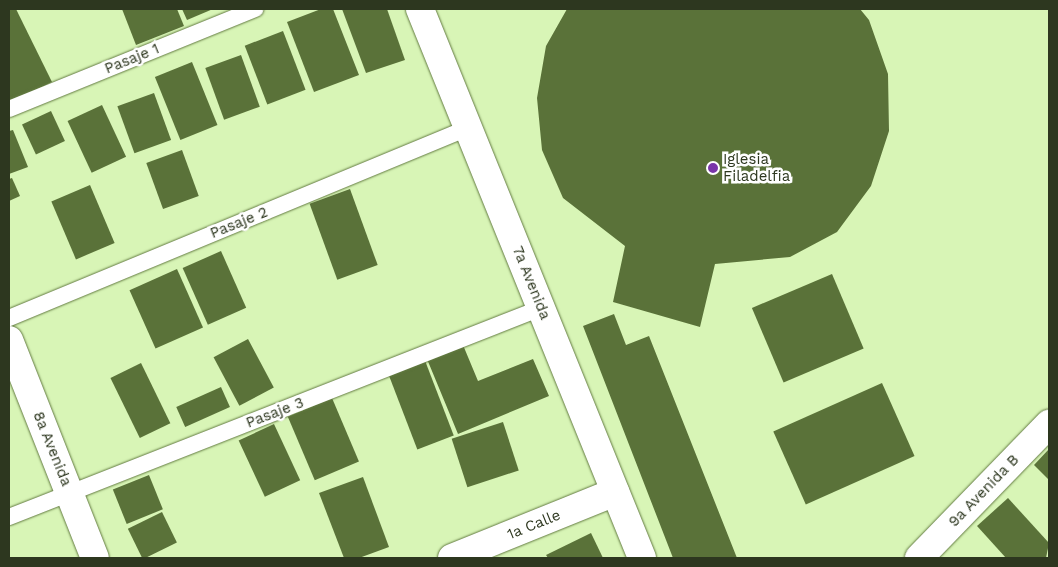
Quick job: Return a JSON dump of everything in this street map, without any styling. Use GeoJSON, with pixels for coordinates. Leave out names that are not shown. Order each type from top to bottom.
{"type":"FeatureCollection","features":[{"type":"Feature","properties":{"kind":"street","name":"7a Avenida"},"geometry":{"type":"LineString","coordinates":[[420,9],[642,558]]}},
{"type":"Feature","properties":{"kind":"street","name":"8a Avenida"},"geometry":{"type":"LineString","coordinates":[[9,340],[95,558]]}},
{"type":"Feature","properties":{"kind":"street","name":"9a Avenida B"},"geometry":{"type":"LineString","coordinates":[[919,558],[1049,424]]}},
{"type":"Feature","properties":{"kind":"street","name":"1a Calle"},"geometry":{"type":"LineString","coordinates":[[452,558],[615,492]]}},
{"type":"Feature","properties":{"kind":"lane","name":"Pasaje 1"},"geometry":{"type":"LineString","coordinates":[[9,109],[255,9]]}},
{"type":"Feature","properties":{"kind":"lane","name":"Pasaje 2"},"geometry":{"type":"LineString","coordinates":[[9,318],[468,128]]}},
{"type":"Feature","properties":{"kind":"lane","name":"Pasaje 3"},"geometry":{"type":"LineString","coordinates":[[9,517],[541,308]]}},
{"type":"Feature","properties":{"kind":"building"},"geometry":{"type":"Polygon","coordinates":[[[9,9],[16,9],[52,82],[9,103],[9,9]]]}},
{"type":"Feature","properties":{"kind":"building"},"geometry":{"type":"Polygon","coordinates":[[[122,9],[177,9],[184,26],[136,45],[122,9]]]}},
{"type":"Feature","properties":{"kind":"building"},"geometry":{"type":"Polygon","coordinates":[[[182,9],[213,9],[187,20],[182,9]]]}},
{"type":"Feature","properties":{"kind":"building"},"geometry":{"type":"Polygon","coordinates":[[[321,9],[333,9],[359,75],[314,92],[287,22],[321,9]]]}},
{"type":"Feature","properties":{"kind":"building"},"geometry":{"type":"Polygon","coordinates":[[[342,9],[387,9],[405,60],[366,73],[342,9]]]}},
{"type":"Feature","properties":{"kind":"building","name":"Iglesia Filadelfia"},"geometry":{"type":"Polygon","coordinates":[[[567,9],[860,9],[869,20],[888,74],[889,131],[871,186],[837,232],[790,257],[715,264],[700,327],[613,302],[625,246],[563,198],[542,150],[537,98],[546,46],[567,9]]]}},
{"type":"Feature","properties":{"kind":"building"},"geometry":{"type":"Polygon","coordinates":[[[283,31],[306,90],[267,105],[245,46],[283,31]]]}},
{"type":"Feature","properties":{"kind":"building"},"geometry":{"type":"Polygon","coordinates":[[[241,55],[260,107],[224,120],[205,68],[241,55]]]}},
{"type":"Feature","properties":{"kind":"building"},"geometry":{"type":"Polygon","coordinates":[[[192,62],[217,125],[180,140],[155,77],[192,62]]]}},
{"type":"Feature","properties":{"kind":"building"},"geometry":{"type":"Polygon","coordinates":[[[154,93],[171,140],[134,153],[117,106],[154,93]]]}},
{"type":"Feature","properties":{"kind":"building"},"geometry":{"type":"Polygon","coordinates":[[[102,105],[126,157],[92,173],[68,121],[102,105]]]}},
{"type":"Feature","properties":{"kind":"building"},"geometry":{"type":"Polygon","coordinates":[[[51,111],[65,141],[36,154],[22,125],[51,111]]]}},
{"type":"Feature","properties":{"kind":"building"},"geometry":{"type":"Polygon","coordinates":[[[13,130],[28,167],[9,174],[9,131],[13,130]]]}},
{"type":"Feature","properties":{"kind":"building"},"geometry":{"type":"Polygon","coordinates":[[[182,150],[199,196],[163,209],[146,163],[182,150]]]}},
{"type":"Feature","properties":{"kind":"building"},"geometry":{"type":"Polygon","coordinates":[[[12,178],[20,196],[9,201],[9,179],[12,178]]]}},
{"type":"Feature","properties":{"kind":"building"},"geometry":{"type":"Polygon","coordinates":[[[90,185],[115,243],[76,259],[51,201],[90,185]]]}},
{"type":"Feature","properties":{"kind":"building"},"geometry":{"type":"Polygon","coordinates":[[[350,189],[378,265],[337,280],[310,204],[350,189]]]}},
{"type":"Feature","properties":{"kind":"building"},"geometry":{"type":"Polygon","coordinates":[[[221,251],[246,308],[208,325],[183,268],[221,251]]]}},
{"type":"Feature","properties":{"kind":"building"},"geometry":{"type":"Polygon","coordinates":[[[177,269],[203,327],[156,349],[129,290],[177,269]]]}},
{"type":"Feature","properties":{"kind":"building"},"geometry":{"type":"Polygon","coordinates":[[[832,274],[864,349],[784,383],[752,308],[832,274]]]}},
{"type":"Feature","properties":{"kind":"building"},"geometry":{"type":"Polygon","coordinates":[[[614,314],[626,345],[649,336],[737,558],[673,558],[583,326],[614,314]]]}},
{"type":"Feature","properties":{"kind":"building"},"geometry":{"type":"Polygon","coordinates":[[[248,339],[274,388],[239,406],[214,357],[248,339]]]}},
{"type":"Feature","properties":{"kind":"building"},"geometry":{"type":"Polygon","coordinates":[[[463,345],[478,381],[533,359],[549,396],[458,434],[427,359],[463,345]]]}},
{"type":"Feature","properties":{"kind":"building"},"geometry":{"type":"Polygon","coordinates":[[[424,358],[454,435],[417,449],[388,372],[424,358]]]}},
{"type":"Feature","properties":{"kind":"building"},"geometry":{"type":"Polygon","coordinates":[[[141,363],[170,423],[140,438],[110,378],[141,363]]]}},
{"type":"Feature","properties":{"kind":"building"},"geometry":{"type":"Polygon","coordinates":[[[882,383],[915,456],[806,504],[773,431],[882,383]]]}},
{"type":"Feature","properties":{"kind":"building"},"geometry":{"type":"Polygon","coordinates":[[[221,387],[230,407],[185,427],[176,407],[221,387]]]}},
{"type":"Feature","properties":{"kind":"building"},"geometry":{"type":"Polygon","coordinates":[[[332,398],[359,462],[315,480],[288,417],[332,398]]]}},
{"type":"Feature","properties":{"kind":"building"},"geometry":{"type":"Polygon","coordinates":[[[503,422],[519,471],[467,487],[452,439],[503,422]]]}},
{"type":"Feature","properties":{"kind":"building"},"geometry":{"type":"Polygon","coordinates":[[[274,424],[300,480],[265,497],[239,440],[274,424]]]}},
{"type":"Feature","properties":{"kind":"building"},"geometry":{"type":"Polygon","coordinates":[[[1049,449],[1049,480],[1034,465],[1049,449]]]}},
{"type":"Feature","properties":{"kind":"building"},"geometry":{"type":"Polygon","coordinates":[[[149,475],[163,509],[127,524],[113,490],[149,475]]]}},
{"type":"Feature","properties":{"kind":"building"},"geometry":{"type":"Polygon","coordinates":[[[363,477],[389,547],[359,558],[344,558],[319,493],[363,477]]]}},
{"type":"Feature","properties":{"kind":"building"},"geometry":{"type":"Polygon","coordinates":[[[1008,498],[1049,543],[1046,558],[1006,558],[977,526],[1008,498]]]}},
{"type":"Feature","properties":{"kind":"building"},"geometry":{"type":"Polygon","coordinates":[[[162,512],[177,543],[142,558],[128,529],[162,512]]]}},
{"type":"Feature","properties":{"kind":"building"},"geometry":{"type":"Polygon","coordinates":[[[591,533],[603,558],[548,558],[546,555],[591,533]]]}},
{"type":"Feature","properties":{"kind":"place","name":"Iglesia Filadelfia"},"geometry":{"type":"Point","coordinates":[713,168]}}]}
